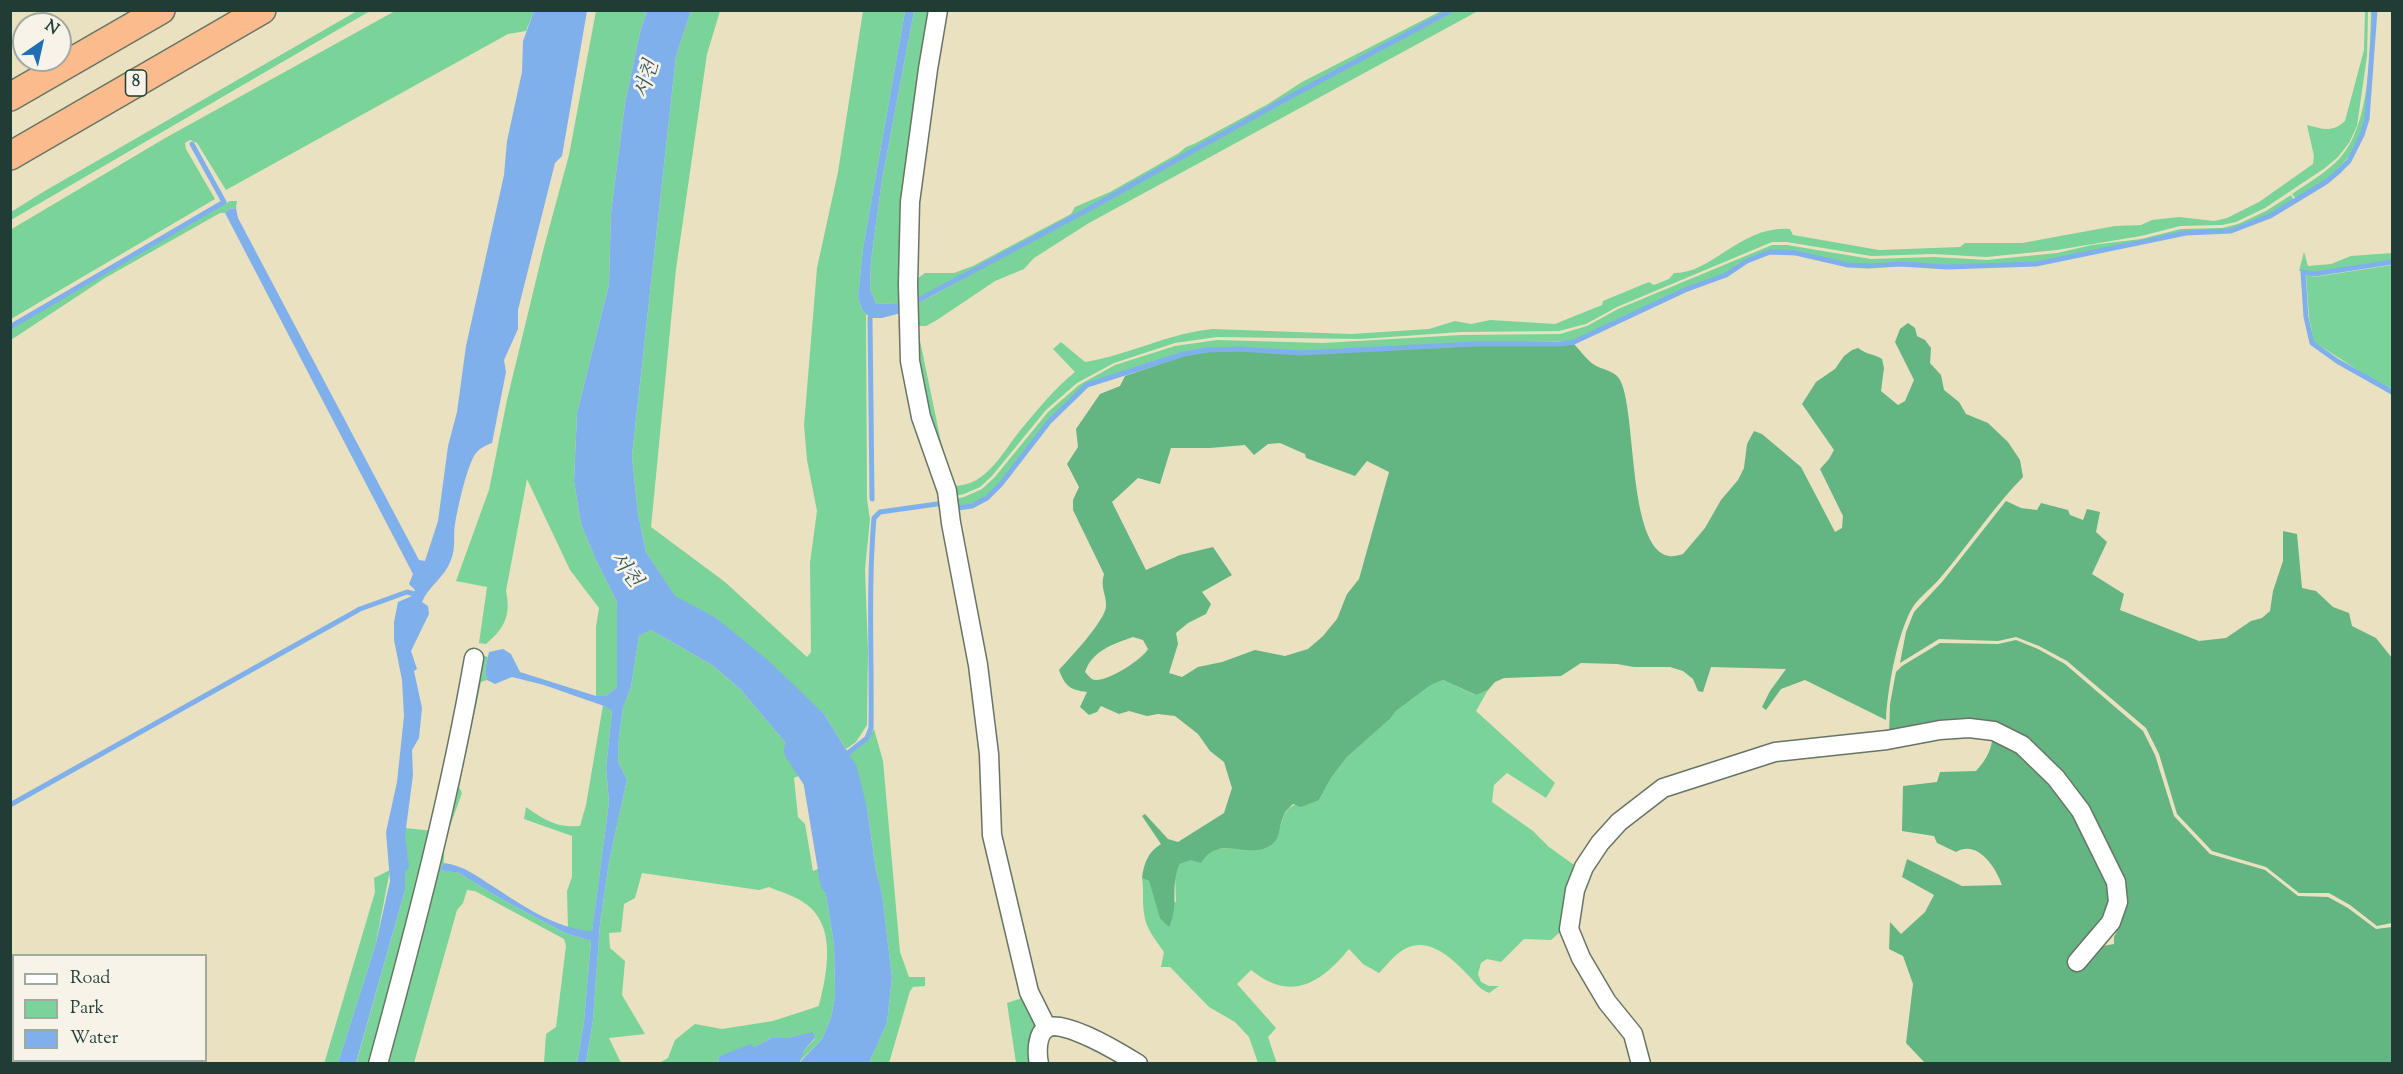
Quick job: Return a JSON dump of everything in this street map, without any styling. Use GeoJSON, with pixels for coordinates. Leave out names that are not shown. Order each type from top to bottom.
{"type":"FeatureCollection","features":[{"type":"Feature","properties":{"kind":"highway"},"geometry":{"type":"LineString","coordinates":[[10,97],[161,10]]}},
{"type":"Feature","properties":{"kind":"highway","name":"8"},"geometry":{"type":"LineString","coordinates":[[10,156],[262,10]]}},
{"type":"Feature","properties":{"kind":"street"},"geometry":{"type":"LineString","coordinates":[[938,10],[927,69],[910,202],[908,284],[910,361],[921,417],[947,491],[978,665],[989,754],[988,783],[992,835],[1029,992],[1047,1028]]}},
{"type":"Feature","properties":{"kind":"street"},"geometry":{"type":"LineString","coordinates":[[378,1064],[423,898],[458,749],[474,658]]}},
{"type":"Feature","properties":{"kind":"street"},"geometry":{"type":"LineString","coordinates":[[1641,1064],[1633,1034],[1606,1002],[1581,958],[1569,929],[1575,890],[1584,867],[1600,843],[1619,822],[1663,788],[1775,752],[1887,740],[1940,730],[1969,728],[1994,731],[2022,745],[2056,778],[2081,812],[2116,882],[2118,902],[2110,922],[2077,962]]}},
{"type":"Feature","properties":{"kind":"street"},"geometry":{"type":"LineString","coordinates":[[1039,1064],[1037,1052],[1041,1034],[1047,1028],[1058,1025],[1105,1044],[1138,1064]]}},
{"type":"Feature","properties":{"kind":"green space"},"geometry":{"type":"Polygon","coordinates":[[[357,11],[370,11],[11,220],[11,212],[43,192],[357,11]]]}},
{"type":"Feature","properties":{"kind":"green space"},"geometry":{"type":"Polygon","coordinates":[[[395,11],[534,11],[526,31],[508,34],[226,190],[197,143],[190,140],[185,143],[186,149],[215,199],[11,319],[10,230],[167,137],[395,11]]]}},
{"type":"Feature","properties":{"kind":"green space"},"geometry":{"type":"Polygon","coordinates":[[[596,11],[647,11],[640,32],[625,103],[611,212],[609,284],[577,413],[574,481],[581,524],[617,602],[617,687],[606,696],[596,696],[596,627],[599,608],[570,570],[527,479],[506,591],[507,614],[502,627],[486,644],[479,643],[487,587],[456,581],[489,490],[507,400],[569,155],[596,11]]]}},
{"type":"Feature","properties":{"kind":"green space"},"geometry":{"type":"Polygon","coordinates":[[[691,11],[720,11],[707,54],[676,269],[651,527],[725,582],[807,657],[811,652],[810,563],[817,511],[807,460],[804,425],[817,268],[838,172],[863,11],[905,11],[863,248],[858,297],[862,310],[866,314],[867,499],[870,520],[865,569],[868,651],[867,725],[856,742],[846,749],[824,714],[715,617],[675,597],[646,552],[638,514],[632,456],[676,56],[691,11]]]}},
{"type":"Feature","properties":{"kind":"green space"},"geometry":{"type":"Polygon","coordinates":[[[914,11],[933,11],[903,201],[899,303],[876,304],[870,289],[871,261],[882,180],[914,11]]]}},
{"type":"Feature","properties":{"kind":"green space"},"geometry":{"type":"Polygon","coordinates":[[[1441,11],[1448,11],[1281,99],[1084,210],[911,302],[913,305],[932,296],[1282,102],[1455,11],[1478,11],[1089,223],[1034,258],[1024,269],[995,281],[926,326],[917,326],[941,442],[954,486],[976,480],[986,473],[1041,405],[1075,372],[1053,349],[1061,342],[1085,362],[1181,335],[1213,329],[1351,334],[1429,329],[1455,321],[1471,324],[1490,320],[1555,324],[1602,305],[1603,301],[1649,282],[1654,285],[1669,279],[1674,273],[1701,266],[1742,241],[1773,230],[1790,229],[1793,235],[1879,250],[1960,247],[1965,243],[2022,243],[2115,226],[2141,225],[2152,220],[2179,217],[2214,221],[2227,218],[2259,202],[2313,164],[2314,156],[2307,125],[2331,129],[2345,121],[2364,50],[2365,11],[2368,11],[2367,56],[2357,126],[2349,143],[2338,157],[2265,208],[2236,222],[2222,225],[2180,226],[2141,236],[2057,250],[1986,257],[1934,254],[1871,256],[1787,242],[1772,242],[1617,307],[1586,324],[1559,331],[1461,332],[1361,339],[1217,337],[1175,343],[1114,363],[1077,383],[1046,410],[992,476],[980,487],[950,497],[946,477],[924,417],[916,384],[910,317],[911,283],[925,273],[954,273],[973,266],[1071,214],[1075,207],[1110,192],[1186,147],[1268,104],[1302,82],[1441,11]]]}},
{"type":"Feature","properties":{"kind":"green space"},"geometry":{"type":"Polygon","coordinates":[[[2371,11],[2374,11],[2366,119],[2361,134],[2355,147],[2340,167],[2296,199],[2292,194],[2340,158],[2350,144],[2357,127],[2363,108],[2369,67],[2371,11]]]}},
{"type":"Feature","properties":{"kind":"green space"},"geometry":{"type":"Polygon","coordinates":[[[2291,195],[2294,200],[2270,215],[2231,230],[2186,233],[2036,263],[1947,266],[1900,263],[1869,266],[1848,264],[1796,252],[1769,251],[1746,260],[1725,274],[1685,289],[1573,341],[1474,343],[1301,352],[1240,348],[1207,349],[1184,354],[1086,385],[1048,421],[1000,484],[987,497],[958,509],[951,500],[982,489],[994,478],[1048,412],[1079,385],[1115,365],[1175,346],[1217,340],[1323,343],[1461,335],[1560,334],[1587,326],[1618,309],[1772,245],[1787,245],[1871,259],[1934,257],[1987,260],[2057,253],[2092,245],[2141,239],[2181,229],[2222,228],[2238,224],[2266,211],[2291,195]]]}},
{"type":"Feature","properties":{"kind":"green space"},"geometry":{"type":"Polygon","coordinates":[[[230,201],[237,201],[236,208],[220,213],[105,278],[11,340],[10,329],[230,201]]]}},
{"type":"Feature","properties":{"kind":"green space"},"geometry":{"type":"Polygon","coordinates":[[[2304,252],[2308,266],[2331,264],[2351,256],[2392,253],[2392,260],[2314,272],[2299,271],[2304,252]]]}},
{"type":"Feature","properties":{"kind":"green space"},"geometry":{"type":"Polygon","coordinates":[[[2392,265],[2392,389],[2314,342],[2309,317],[2306,275],[2314,277],[2392,265]]]}},
{"type":"Feature","properties":{"kind":"green space"},"geometry":{"type":"Polygon","coordinates":[[[1908,323],[1915,328],[1917,336],[1925,340],[1931,348],[1930,363],[1941,375],[1944,390],[1959,402],[1966,414],[1988,423],[2008,442],[2020,460],[2023,477],[1941,577],[1913,607],[1905,623],[1897,650],[1888,694],[1886,720],[1805,680],[1781,689],[1766,710],[1762,707],[1786,669],[1711,667],[1703,692],[1698,691],[1693,679],[1683,671],[1670,667],[1634,667],[1617,664],[1581,663],[1561,676],[1504,678],[1495,682],[1488,690],[1476,695],[1443,680],[1431,685],[1396,711],[1347,757],[1331,778],[1319,800],[1301,807],[1293,804],[1290,806],[1282,819],[1277,839],[1271,845],[1253,850],[1225,848],[1208,854],[1201,863],[1191,860],[1180,864],[1175,880],[1174,911],[1169,927],[1160,918],[1149,881],[1142,878],[1147,858],[1161,844],[1142,816],[1145,814],[1168,839],[1178,842],[1224,813],[1232,788],[1224,762],[1210,751],[1198,734],[1175,716],[1158,714],[1147,716],[1129,711],[1119,714],[1101,706],[1097,712],[1089,715],[1080,707],[1087,692],[1069,686],[1059,670],[1094,630],[1106,606],[1104,574],[1073,510],[1073,500],[1079,487],[1067,464],[1078,447],[1076,429],[1100,394],[1120,386],[1125,376],[1184,356],[1208,352],[1301,354],[1574,344],[1593,364],[1615,374],[1620,380],[1625,396],[1635,477],[1646,530],[1656,548],[1672,556],[1683,554],[1705,528],[1721,500],[1738,480],[1744,468],[1747,444],[1754,431],[1762,434],[1801,467],[1835,532],[1842,528],[1843,516],[1820,469],[1834,450],[1802,404],[1816,382],[1835,369],[1844,356],[1858,348],[1882,359],[1884,368],[1881,391],[1898,405],[1905,401],[1914,380],[1895,342],[1900,329],[1908,323]],[[1280,443],[1268,444],[1254,455],[1245,445],[1171,448],[1160,484],[1138,478],[1112,502],[1146,570],[1180,555],[1213,547],[1232,575],[1202,592],[1211,604],[1206,614],[1188,623],[1176,633],[1178,644],[1169,673],[1182,677],[1198,667],[1222,662],[1255,650],[1285,656],[1308,649],[1337,619],[1347,594],[1359,579],[1389,472],[1367,461],[1355,476],[1306,458],[1305,454],[1280,443]],[[1133,637],[1098,654],[1085,672],[1091,679],[1097,680],[1113,675],[1131,665],[1148,649],[1143,640],[1133,637]]]}},
{"type":"Feature","properties":{"kind":"green space"},"geometry":{"type":"Polygon","coordinates":[[[2006,501],[2021,508],[2037,510],[2041,503],[2068,510],[2070,515],[2083,520],[2087,509],[2100,512],[2096,532],[2107,542],[2092,574],[2124,594],[2120,610],[2199,641],[2226,638],[2270,611],[2273,591],[2283,561],[2283,531],[2297,534],[2302,588],[2316,591],[2333,607],[2349,613],[2352,626],[2376,638],[2392,658],[2392,923],[2377,926],[2350,905],[2329,893],[2299,893],[2266,867],[2212,851],[2177,814],[2159,754],[2146,728],[2067,661],[2039,646],[2016,637],[1998,641],[1939,639],[1900,663],[1906,632],[1914,612],[1942,582],[2006,501]]]}},
{"type":"Feature","properties":{"kind":"green space"},"geometry":{"type":"Polygon","coordinates":[[[651,630],[712,665],[740,689],[807,768],[828,799],[833,820],[824,883],[834,944],[835,997],[831,1018],[822,1039],[798,1063],[805,1049],[815,1039],[812,1033],[788,1038],[772,1038],[754,1047],[718,1057],[719,1063],[659,1063],[668,1058],[675,1040],[695,1024],[722,1029],[773,1021],[819,1006],[825,979],[827,950],[826,936],[814,911],[791,895],[769,887],[759,890],[642,873],[635,898],[624,904],[621,932],[609,933],[610,948],[625,961],[622,995],[645,1034],[609,1038],[621,1063],[586,1064],[593,1020],[600,924],[609,862],[627,780],[618,761],[619,737],[623,708],[631,687],[639,636],[651,630]],[[805,773],[794,778],[798,817],[805,824],[813,871],[820,868],[825,831],[822,806],[805,773]]]}},
{"type":"Feature","properties":{"kind":"green space"},"geometry":{"type":"Polygon","coordinates":[[[2016,640],[2065,664],[2143,731],[2155,755],[2174,816],[2210,854],[2265,870],[2298,896],[2328,897],[2348,908],[2376,929],[2392,927],[2392,1063],[1925,1063],[1906,1043],[1913,984],[1903,956],[1889,949],[1890,922],[1901,934],[1925,912],[1934,895],[1902,877],[1907,859],[1962,886],[2002,885],[1990,863],[1978,852],[1964,849],[1956,852],[1937,843],[1934,836],[1902,831],[1903,786],[1937,782],[1940,772],[1976,771],[1988,754],[1993,733],[2019,747],[2050,777],[2082,821],[2108,868],[2114,888],[2114,904],[2111,913],[2075,961],[2082,964],[2098,947],[2114,944],[2117,931],[2112,926],[2118,915],[2122,896],[2116,875],[2074,797],[2047,761],[2031,746],[2013,735],[1993,727],[1980,725],[1941,725],[1889,735],[1890,704],[1896,672],[1902,666],[1940,643],[1998,644],[2016,640]]]}},
{"type":"Feature","properties":{"kind":"green space"},"geometry":{"type":"Polygon","coordinates":[[[479,654],[488,657],[485,671],[487,680],[481,682],[459,787],[462,793],[444,843],[444,863],[441,870],[459,873],[501,899],[565,933],[591,941],[584,1021],[577,1063],[544,1063],[546,1034],[556,1027],[566,946],[564,939],[475,891],[467,890],[463,903],[457,910],[414,1063],[381,1064],[479,654]]]}},
{"type":"Feature","properties":{"kind":"green space"},"geometry":{"type":"Polygon","coordinates":[[[1443,680],[1475,695],[1488,690],[1476,711],[1555,783],[1546,798],[1507,773],[1494,785],[1492,802],[1533,831],[1549,847],[1577,867],[1566,934],[1559,933],[1551,940],[1524,939],[1501,962],[1487,959],[1481,963],[1478,974],[1481,982],[1489,986],[1499,986],[1489,993],[1446,955],[1421,945],[1412,946],[1400,952],[1379,973],[1363,964],[1349,949],[1327,972],[1304,985],[1292,987],[1266,980],[1251,970],[1237,984],[1276,1028],[1268,1037],[1277,1064],[1258,1063],[1249,1037],[1235,1022],[1209,1007],[1170,967],[1161,967],[1164,952],[1146,924],[1142,878],[1149,881],[1155,898],[1176,902],[1175,875],[1180,864],[1217,849],[1235,848],[1278,836],[1283,818],[1290,808],[1300,803],[1319,800],[1331,778],[1347,757],[1396,711],[1431,685],[1443,680]]]}},
{"type":"Feature","properties":{"kind":"green space"},"geometry":{"type":"Polygon","coordinates":[[[603,705],[612,711],[606,768],[609,802],[592,932],[568,928],[567,891],[572,877],[572,836],[524,819],[526,807],[551,822],[564,826],[580,826],[586,805],[603,705]]]}},
{"type":"Feature","properties":{"kind":"green space"},"geometry":{"type":"Polygon","coordinates":[[[874,729],[883,761],[900,952],[909,977],[925,977],[925,986],[913,987],[910,991],[889,1063],[869,1063],[887,1023],[892,977],[882,895],[867,808],[849,755],[866,741],[874,729]]]}},
{"type":"Feature","properties":{"kind":"green space"},"geometry":{"type":"Polygon","coordinates":[[[405,828],[434,831],[373,1063],[356,1064],[405,890],[408,858],[405,850],[405,828]]]}},
{"type":"Feature","properties":{"kind":"green space"},"geometry":{"type":"Polygon","coordinates":[[[390,870],[376,943],[338,1063],[324,1064],[375,892],[374,878],[390,870]]]}},
{"type":"Feature","properties":{"kind":"green space"},"geometry":{"type":"Polygon","coordinates":[[[1025,997],[1037,1025],[1033,1063],[1016,1063],[1007,1003],[1025,997]]]}},
{"type":"Feature","properties":{"kind":"water"},"geometry":{"type":"Polygon","coordinates":[[[534,11],[587,11],[562,156],[555,163],[518,310],[518,329],[504,360],[506,372],[492,443],[479,450],[473,459],[458,507],[451,560],[445,572],[422,602],[428,606],[429,614],[411,651],[417,669],[414,671],[422,708],[419,738],[412,750],[413,775],[405,836],[409,866],[405,873],[405,890],[356,1063],[338,1063],[376,943],[390,881],[386,832],[397,782],[404,716],[402,680],[394,640],[394,622],[398,602],[412,596],[415,590],[409,584],[413,574],[225,213],[229,209],[236,208],[238,218],[419,560],[425,561],[438,521],[448,446],[457,412],[466,346],[504,175],[507,141],[522,72],[523,41],[534,11]]]}},
{"type":"Feature","properties":{"kind":"water"},"geometry":{"type":"Polygon","coordinates":[[[647,11],[691,11],[676,56],[632,456],[638,514],[646,552],[675,596],[715,617],[770,662],[824,714],[857,767],[867,808],[882,894],[892,977],[887,1023],[869,1063],[799,1063],[822,1039],[831,1018],[835,997],[834,944],[824,883],[833,820],[828,799],[807,768],[740,689],[712,665],[651,630],[639,636],[631,687],[623,708],[618,761],[627,780],[609,862],[600,924],[593,1020],[586,1063],[577,1063],[584,1021],[591,941],[565,933],[501,899],[459,873],[440,870],[444,863],[458,866],[553,921],[592,931],[609,802],[606,768],[612,711],[604,706],[544,685],[512,677],[495,684],[487,680],[485,671],[489,652],[503,649],[511,654],[520,672],[596,696],[606,696],[617,687],[617,602],[581,524],[574,481],[577,413],[609,284],[611,212],[625,103],[640,32],[647,11]]]}},
{"type":"Feature","properties":{"kind":"water"},"geometry":{"type":"Polygon","coordinates":[[[905,11],[914,11],[882,180],[871,261],[870,289],[876,304],[899,303],[901,313],[882,318],[870,318],[862,310],[858,297],[863,248],[905,11]]]}},
{"type":"Feature","properties":{"kind":"water"},"geometry":{"type":"Polygon","coordinates":[[[813,1032],[815,1038],[805,1049],[799,1063],[719,1063],[718,1057],[750,1044],[754,1047],[772,1038],[788,1038],[813,1032]]]}},
{"type":"Feature","properties":{"kind":"waterway"},"geometry":{"type":"LineString","coordinates":[[913,303],[1452,10]]}},
{"type":"Feature","properties":{"kind":"waterway"},"geometry":{"type":"LineString","coordinates":[[958,508],[972,506],[987,498],[1001,484],[1049,422],[1087,385],[1184,354],[1207,350],[1240,349],[1301,353],[1474,344],[1560,344],[1574,342],[1685,290],[1726,275],[1747,261],[1770,252],[1796,253],[1848,265],[1869,266],[1900,264],[1947,267],[2036,264],[2186,233],[2231,231],[2270,216],[2326,182],[2349,161],[2367,119],[2375,10]]}},
{"type":"Feature","properties":{"kind":"waterway"},"geometry":{"type":"LineString","coordinates":[[10,327],[224,202],[192,144]]}},
{"type":"Feature","properties":{"kind":"waterway"},"geometry":{"type":"LineString","coordinates":[[2392,262],[2314,274],[2303,272],[2306,317],[2312,343],[2337,361],[2392,392]]}},
{"type":"Feature","properties":{"kind":"waterway"},"geometry":{"type":"LineString","coordinates":[[870,318],[872,499]]}},
{"type":"Feature","properties":{"kind":"waterway"},"geometry":{"type":"LineString","coordinates":[[848,753],[867,738],[871,728],[871,597],[874,518],[880,512],[937,504]]}},
{"type":"Feature","properties":{"kind":"waterway"},"geometry":{"type":"LineString","coordinates":[[10,805],[360,609],[407,592],[418,595]]}},
{"type":"Feature","properties":{"kind":"waterway","name":"서천"},"geometry":{"type":"LineString","coordinates":[[799,750],[818,779],[835,881]]}}]}
